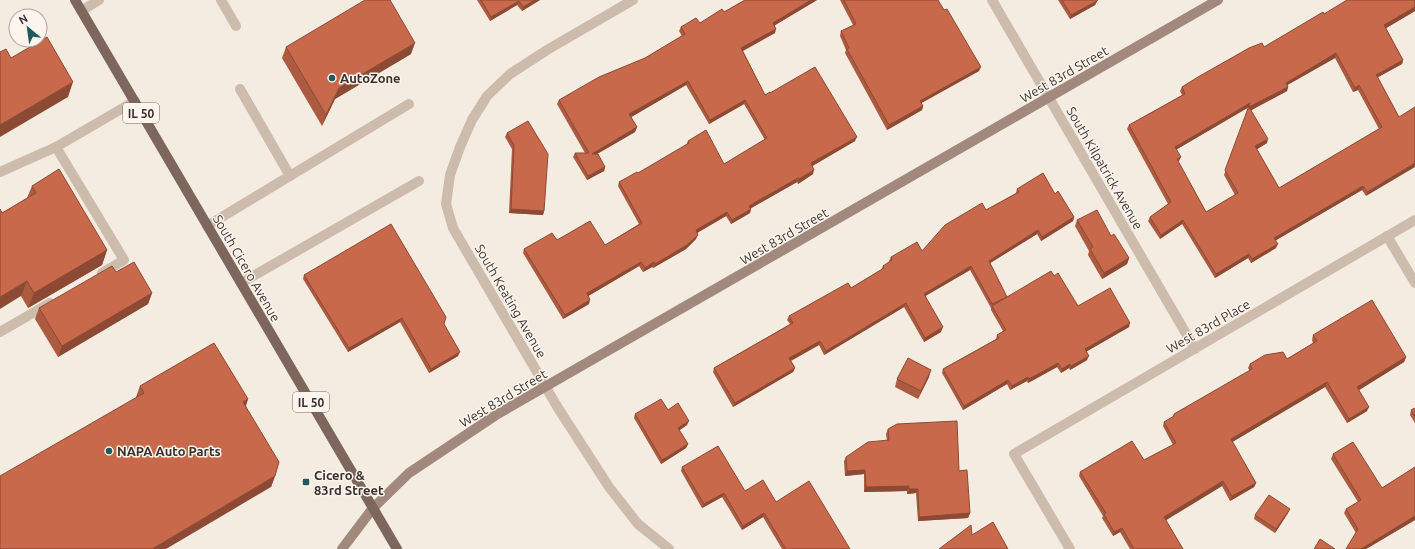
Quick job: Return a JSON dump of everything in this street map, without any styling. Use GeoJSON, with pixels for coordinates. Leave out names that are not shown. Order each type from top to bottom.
{"type":"FeatureCollection","features":[{"type":"Feature","properties":{"kind":"main road","name":"South Cicero Avenue"},"geometry":{"type":"LineString","coordinates":[[75,0],[397,549]]}},
{"type":"Feature","properties":{"kind":"street"},"geometry":{"type":"LineString","coordinates":[[81,11],[99,0]]}},
{"type":"Feature","properties":{"kind":"street"},"geometry":{"type":"LineString","coordinates":[[221,0],[236,26]]}},
{"type":"Feature","properties":{"kind":"street","name":"South Keating Avenue"},"geometry":{"type":"LineString","coordinates":[[633,0],[547,50],[510,74],[487,96],[472,120],[460,147],[450,175],[446,204],[453,228],[546,387],[609,487],[638,524],[669,549]]}},
{"type":"Feature","properties":{"kind":"street","name":"South Kilpatrick Avenue"},"geometry":{"type":"LineString","coordinates":[[992,0],[1195,349]]}},
{"type":"Feature","properties":{"kind":"street","name":"West 83rd Street"},"geometry":{"type":"LineString","coordinates":[[342,549],[373,508],[409,473],[496,415],[1218,0]]}},
{"type":"Feature","properties":{"kind":"street"},"geometry":{"type":"LineString","coordinates":[[240,89],[290,176]]}},
{"type":"Feature","properties":{"kind":"street"},"geometry":{"type":"LineString","coordinates":[[0,172],[56,147],[134,101]]}},
{"type":"Feature","properties":{"kind":"street"},"geometry":{"type":"LineString","coordinates":[[207,226],[409,104]]}},
{"type":"Feature","properties":{"kind":"street"},"geometry":{"type":"LineString","coordinates":[[56,147],[124,260],[97,276]]}},
{"type":"Feature","properties":{"kind":"street"},"geometry":{"type":"LineString","coordinates":[[241,283],[419,181]]}},
{"type":"Feature","properties":{"kind":"street","name":"West 83rd Place"},"geometry":{"type":"LineString","coordinates":[[1070,549],[1014,454],[1415,220]]}},
{"type":"Feature","properties":{"kind":"street"},"geometry":{"type":"LineString","coordinates":[[1387,236],[1415,283]]}},
{"type":"Feature","properties":{"kind":"street"},"geometry":{"type":"LineString","coordinates":[[0,332],[55,300]]}},
{"type":"Feature","properties":{"kind":"building","name":"AutoZone"},"geometry":{"type":"Polygon","coordinates":[[[365,0],[390,0],[415,43],[339,88],[326,115],[286,47],[365,0]]]}},
{"type":"Feature","properties":{"kind":"building"},"geometry":{"type":"Polygon","coordinates":[[[481,0],[535,0],[523,7],[519,1],[491,17],[481,0]]]}},
{"type":"Feature","properties":{"kind":"building"},"geometry":{"type":"Polygon","coordinates":[[[745,0],[811,0],[773,23],[776,29],[741,48],[765,95],[815,67],[857,137],[811,163],[814,170],[749,206],[751,209],[732,220],[727,212],[696,230],[698,235],[687,245],[655,264],[654,262],[645,268],[641,262],[587,293],[590,300],[565,315],[524,249],[552,233],[557,240],[590,221],[605,245],[642,223],[619,182],[637,172],[638,173],[689,143],[688,141],[706,130],[724,164],[767,138],[745,100],[710,120],[688,81],[629,114],[637,127],[592,154],[598,154],[605,167],[588,176],[575,153],[589,153],[559,100],[599,77],[645,58],[685,34],[681,27],[696,18],[700,23],[722,9],[724,12],[745,0]]]}},
{"type":"Feature","properties":{"kind":"building"},"geometry":{"type":"Polygon","coordinates":[[[844,0],[938,0],[944,10],[947,9],[981,67],[920,101],[923,106],[889,125],[847,49],[849,48],[841,31],[856,24],[844,0]]]}},
{"type":"Feature","properties":{"kind":"building"},"geometry":{"type":"Polygon","coordinates":[[[1062,0],[1097,0],[1097,1],[1071,15],[1062,0]]]}},
{"type":"Feature","properties":{"kind":"building"},"geometry":{"type":"Polygon","coordinates":[[[1347,0],[1415,0],[1415,7],[1384,25],[1403,60],[1376,75],[1399,117],[1415,107],[1415,163],[1367,192],[1363,186],[1274,238],[1278,244],[1252,259],[1249,254],[1216,274],[1183,220],[1161,235],[1150,217],[1171,202],[1129,125],[1185,94],[1182,87],[1198,77],[1249,48],[1262,43],[1264,47],[1323,12],[1324,14],[1347,0]],[[1336,53],[1286,83],[1288,87],[1249,107],[1268,139],[1255,146],[1279,188],[1382,127],[1359,85],[1355,88],[1336,53]],[[1250,103],[1175,147],[1181,157],[1177,159],[1206,212],[1238,193],[1225,170],[1250,103]]]}},
{"type":"Feature","properties":{"kind":"building"},"geometry":{"type":"Polygon","coordinates":[[[48,39],[73,82],[0,125],[0,52],[6,49],[11,58],[28,48],[48,48],[48,39]]]}},
{"type":"Feature","properties":{"kind":"building"},"geometry":{"type":"Polygon","coordinates":[[[528,121],[548,154],[544,211],[511,209],[514,145],[507,133],[528,121]]]}},
{"type":"Feature","properties":{"kind":"building"},"geometry":{"type":"Polygon","coordinates":[[[59,169],[107,250],[34,293],[27,281],[0,297],[0,209],[2,213],[36,193],[32,186],[59,169]]]}},
{"type":"Feature","properties":{"kind":"building"},"geometry":{"type":"Polygon","coordinates":[[[1043,173],[1055,194],[1058,191],[1074,217],[1042,237],[1038,230],[989,261],[1007,297],[992,304],[971,266],[924,294],[943,327],[925,338],[906,303],[826,351],[820,341],[789,358],[795,368],[735,403],[714,368],[793,323],[789,316],[848,283],[851,288],[884,268],[883,266],[892,260],[891,257],[917,242],[922,251],[945,225],[982,203],[986,210],[1019,192],[1017,189],[1043,173]]]}},
{"type":"Feature","properties":{"kind":"building"},"geometry":{"type":"Polygon","coordinates":[[[1097,210],[1111,236],[1114,234],[1129,258],[1104,273],[1090,249],[1093,247],[1077,220],[1097,210]]]}},
{"type":"Feature","properties":{"kind":"building"},"geometry":{"type":"Polygon","coordinates":[[[391,224],[446,317],[444,324],[460,352],[431,369],[402,318],[349,348],[304,275],[391,224]]]}},
{"type":"Feature","properties":{"kind":"building"},"geometry":{"type":"Polygon","coordinates":[[[134,262],[152,293],[62,346],[39,308],[112,266],[116,272],[134,262]]]}},
{"type":"Feature","properties":{"kind":"building"},"geometry":{"type":"Polygon","coordinates":[[[1051,271],[1054,276],[1058,273],[1078,306],[1110,288],[1130,323],[1085,349],[1089,356],[1071,366],[1070,364],[1062,369],[1058,363],[1029,379],[1028,377],[1012,386],[1008,380],[964,406],[943,369],[999,338],[997,335],[1006,330],[992,306],[1051,271]]]}},
{"type":"Feature","properties":{"kind":"building"},"geometry":{"type":"Polygon","coordinates":[[[1372,300],[1406,357],[1357,387],[1369,407],[1349,419],[1327,382],[1231,439],[1256,483],[1232,496],[1223,481],[1164,517],[1183,549],[1134,549],[1122,528],[1114,532],[1104,514],[1106,513],[1080,472],[1132,441],[1144,460],[1176,443],[1164,422],[1174,416],[1174,414],[1252,369],[1250,364],[1265,355],[1283,352],[1287,359],[1317,341],[1313,335],[1372,300]]]}},
{"type":"Feature","properties":{"kind":"building"},"geometry":{"type":"Polygon","coordinates":[[[214,343],[248,399],[243,402],[279,462],[275,476],[152,549],[0,549],[0,476],[144,393],[140,386],[214,343]]]}},
{"type":"Feature","properties":{"kind":"building"},"geometry":{"type":"Polygon","coordinates":[[[908,358],[931,370],[921,391],[897,379],[908,358]]]}},
{"type":"Feature","properties":{"kind":"building"},"geometry":{"type":"Polygon","coordinates":[[[661,399],[668,410],[678,403],[689,421],[678,428],[688,444],[662,460],[635,414],[661,399]]]}},
{"type":"Feature","properties":{"kind":"building"},"geometry":{"type":"Polygon","coordinates":[[[1415,408],[1415,416],[1411,410],[1415,408]]]}},
{"type":"Feature","properties":{"kind":"building"},"geometry":{"type":"Polygon","coordinates":[[[957,421],[959,471],[967,470],[970,513],[919,517],[918,489],[909,489],[909,486],[866,487],[865,470],[847,471],[846,457],[868,442],[889,440],[888,429],[897,424],[957,421]]]}},
{"type":"Feature","properties":{"kind":"building"},"geometry":{"type":"Polygon","coordinates":[[[1353,442],[1382,488],[1415,467],[1415,516],[1361,549],[1346,549],[1358,529],[1346,509],[1361,500],[1333,454],[1353,442]]]}},
{"type":"Feature","properties":{"kind":"building"},"geometry":{"type":"Polygon","coordinates":[[[718,446],[745,491],[763,480],[776,502],[809,481],[850,549],[786,549],[764,513],[743,526],[724,493],[704,504],[682,467],[718,446]]]}},
{"type":"Feature","properties":{"kind":"building"},"geometry":{"type":"Polygon","coordinates":[[[1269,495],[1290,509],[1276,529],[1255,515],[1269,495]]]}},
{"type":"Feature","properties":{"kind":"building"},"geometry":{"type":"Polygon","coordinates":[[[993,522],[1008,549],[939,549],[971,525],[972,535],[993,522]]]}},
{"type":"Feature","properties":{"kind":"building"},"geometry":{"type":"Polygon","coordinates":[[[1320,539],[1335,549],[1314,549],[1320,539]]]}},
{"type":"Feature","properties":{"kind":"place","name":"AutoZone"},"geometry":{"type":"Point","coordinates":[332,78]}},
{"type":"Feature","properties":{"kind":"place","name":"NAPA Auto Parts"},"geometry":{"type":"Point","coordinates":[109,451]}},
{"type":"Feature","properties":{"kind":"place","name":"Cicero & 83rd Street"},"geometry":{"type":"Point","coordinates":[306,482]}}]}
